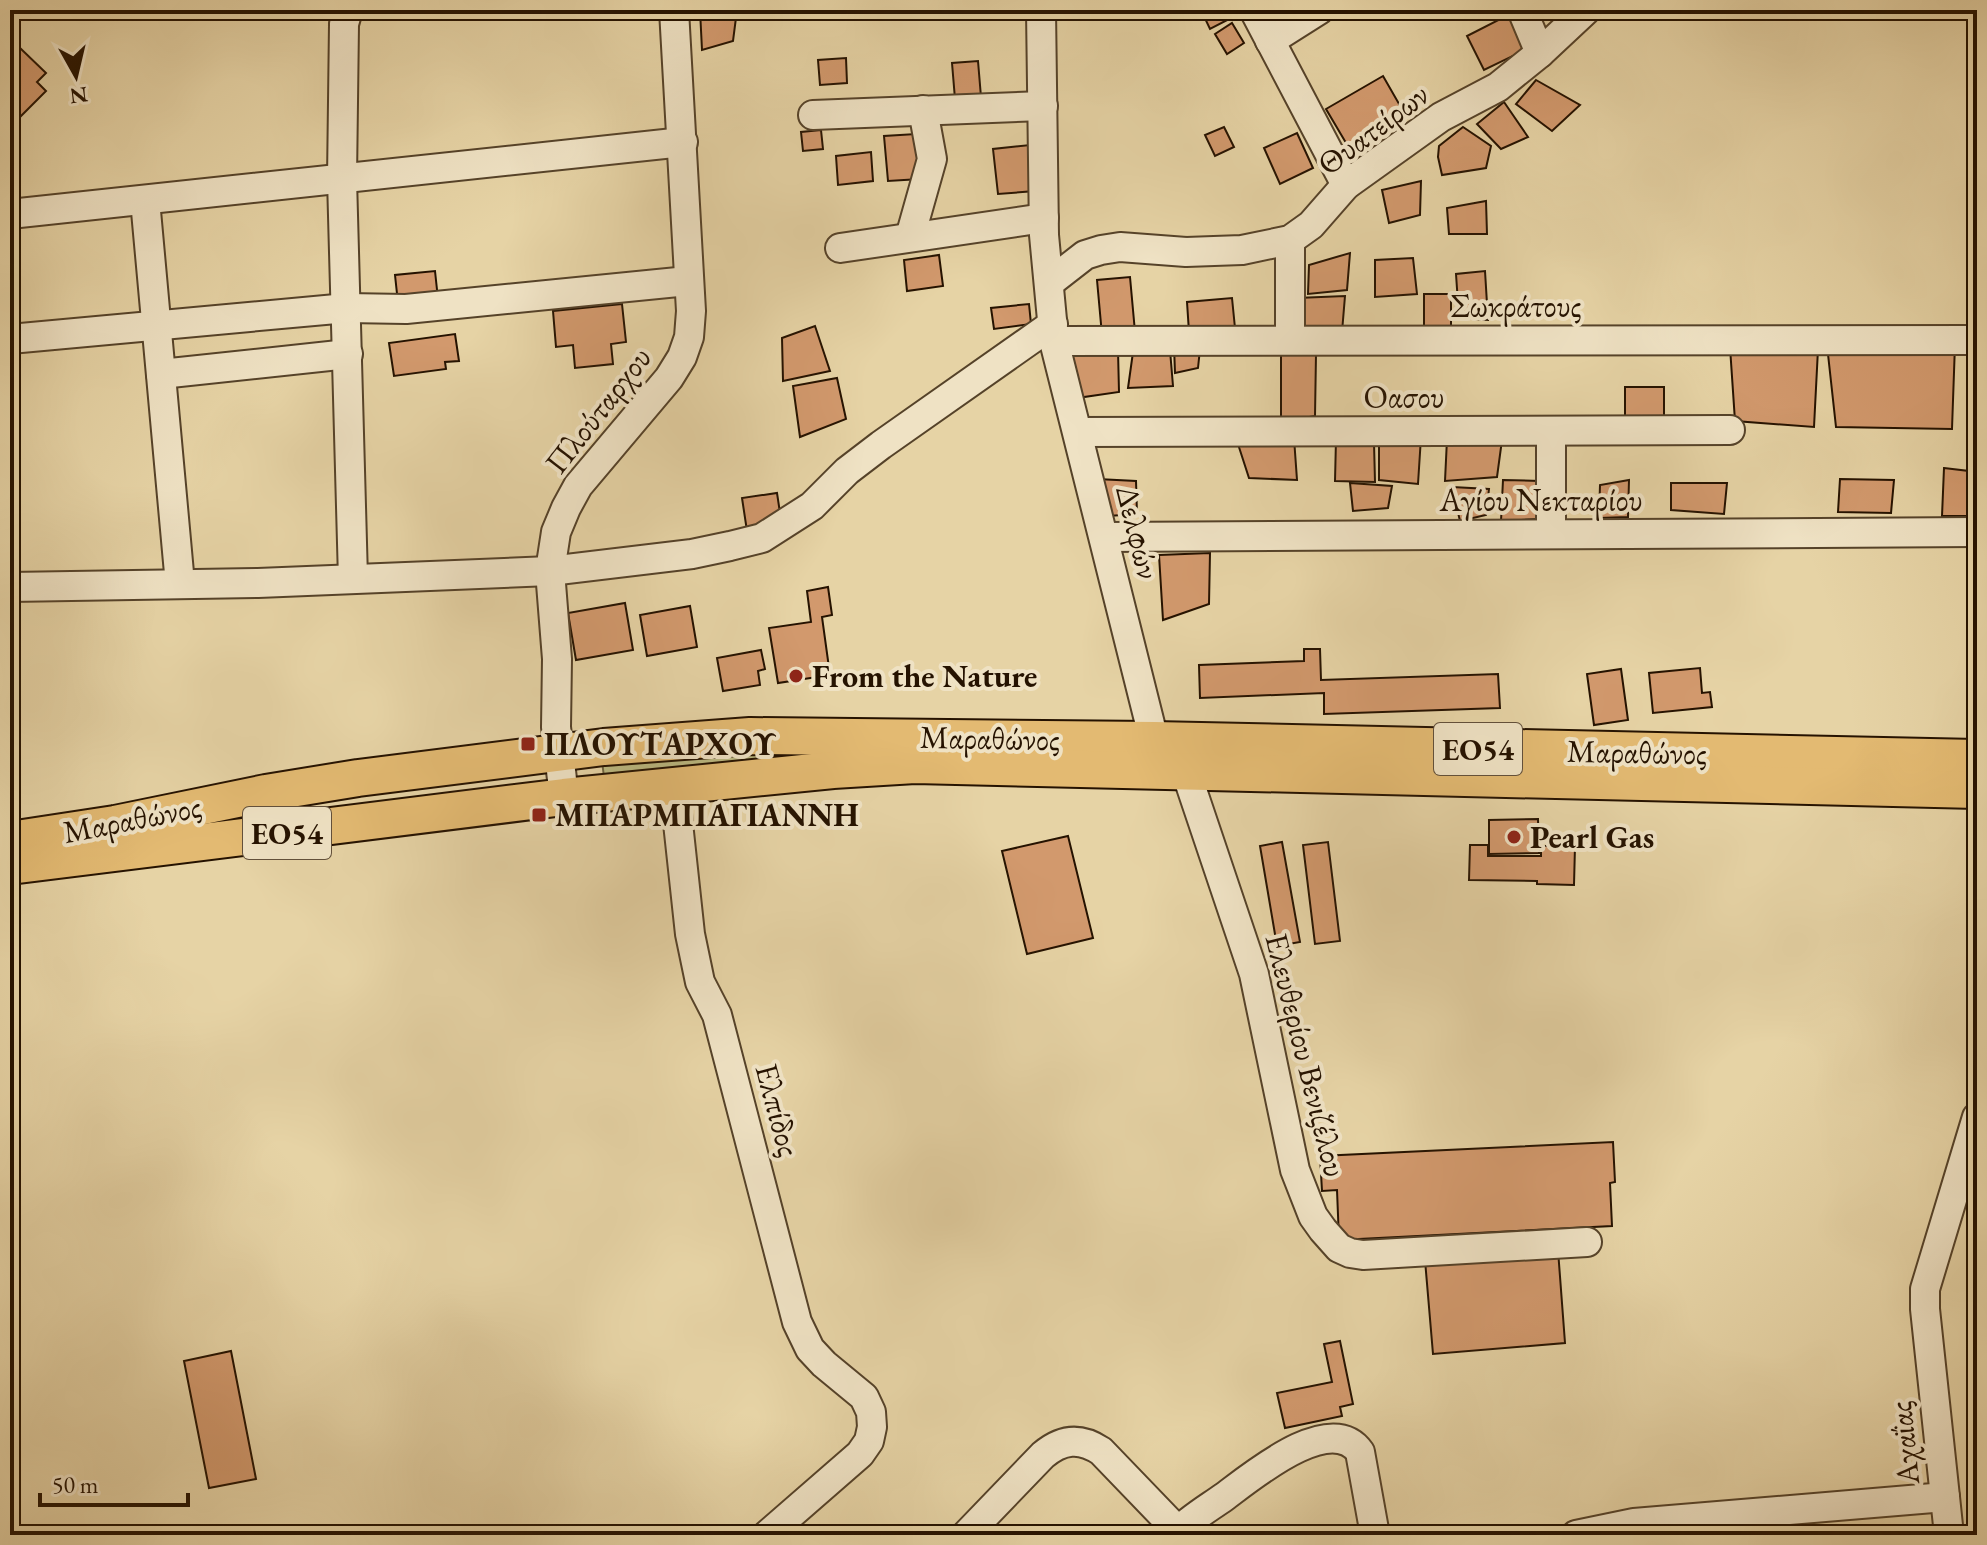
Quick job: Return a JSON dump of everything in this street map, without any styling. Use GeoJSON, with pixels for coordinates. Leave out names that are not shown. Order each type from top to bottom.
{"type":"FeatureCollection","features":[{"type":"Feature","properties":{"kind":"main road","name":"Μαραθώνος"},"geometry":{"type":"LineString","coordinates":[[10,866],[218,841],[566,768],[687,739],[750,736],[1154,740],[1977,758]]}},
{"type":"Feature","properties":{"kind":"main road","name":"Μαραθώνος"},"geometry":{"type":"LineString","coordinates":[[10,840],[115,824],[290,788],[566,768],[674,786],[915,765],[1977,790]]}},
{"type":"Feature","properties":{"kind":"street"},"geometry":{"type":"LineString","coordinates":[[348,10],[344,24],[342,179],[353,579]]}},
{"type":"Feature","properties":{"kind":"street","name":"Πλούταρχου"},"geometry":{"type":"LineString","coordinates":[[566,768],[555,699],[557,659],[550,571],[556,532],[571,497],[669,378],[682,357],[690,326],[674,10]]}},
{"type":"Feature","properties":{"kind":"street","name":"Δελφών"},"geometry":{"type":"LineString","coordinates":[[1041,10],[1044,218],[1053,332],[1154,740]]}},
{"type":"Feature","properties":{"kind":"street"},"geometry":{"type":"LineString","coordinates":[[1254,10],[1346,185]]}},
{"type":"Feature","properties":{"kind":"street"},"geometry":{"type":"LineString","coordinates":[[1270,41],[1319,10]]}},
{"type":"Feature","properties":{"kind":"street"},"geometry":{"type":"LineString","coordinates":[[1522,10],[1540,53]]}},
{"type":"Feature","properties":{"kind":"street","name":"Θυατείρων"},"geometry":{"type":"LineString","coordinates":[[1049,283],[1085,255],[1101,250],[1120,247],[1186,252],[1242,250],[1290,240],[1311,225],[1346,185],[1441,117],[1498,87],[1586,10]]}},
{"type":"Feature","properties":{"kind":"street"},"geometry":{"type":"LineString","coordinates":[[813,115],[1043,106]]}},
{"type":"Feature","properties":{"kind":"street"},"geometry":{"type":"LineString","coordinates":[[910,237],[932,159],[923,110]]}},
{"type":"Feature","properties":{"kind":"street"},"geometry":{"type":"LineString","coordinates":[[10,214],[683,142]]}},
{"type":"Feature","properties":{"kind":"street"},"geometry":{"type":"LineString","coordinates":[[145,200],[180,584]]}},
{"type":"Feature","properties":{"kind":"street"},"geometry":{"type":"LineString","coordinates":[[840,248],[1044,218]]}},
{"type":"Feature","properties":{"kind":"street"},"geometry":{"type":"LineString","coordinates":[[1290,240],[1290,340]]}},
{"type":"Feature","properties":{"kind":"street"},"geometry":{"type":"LineString","coordinates":[[10,339],[347,308],[406,309],[688,281]]}},
{"type":"Feature","properties":{"kind":"street"},"geometry":{"type":"LineString","coordinates":[[10,587],[550,571],[692,554],[762,538],[812,506],[847,471],[881,445],[1053,332]]}},
{"type":"Feature","properties":{"kind":"street","name":"Σωκράτους"},"geometry":{"type":"LineString","coordinates":[[1053,332],[1290,340],[1977,340]]}},
{"type":"Feature","properties":{"kind":"street"},"geometry":{"type":"LineString","coordinates":[[161,374],[348,354]]}},
{"type":"Feature","properties":{"kind":"street","name":"Οασου"},"geometry":{"type":"LineString","coordinates":[[1079,432],[1730,430]]}},
{"type":"Feature","properties":{"kind":"street"},"geometry":{"type":"LineString","coordinates":[[1551,431],[1551,534]]}},
{"type":"Feature","properties":{"kind":"street","name":"Αγίου Νεκταρίου"},"geometry":{"type":"LineString","coordinates":[[1105,537],[1977,532]]}},
{"type":"Feature","properties":{"kind":"street","name":"Ελευθερίου Βενιζέλου"},"geometry":{"type":"LineString","coordinates":[[1186,772],[1254,974],[1295,1170],[1313,1216],[1323,1230],[1339,1248],[1363,1255],[1587,1242]]}},
{"type":"Feature","properties":{"kind":"street","name":"Ελπίδος"},"geometry":{"type":"LineString","coordinates":[[674,786],[690,934],[700,982],[717,1015],[797,1322],[810,1349],[864,1397],[871,1412],[869,1441],[860,1454],[767,1535]]}},
{"type":"Feature","properties":{"kind":"street","name":"Αχαΐας"},"geometry":{"type":"LineString","coordinates":[[1576,1535],[1634,1523],[1945,1497],[1925,1289],[1977,1117]]}},
{"type":"Feature","properties":{"kind":"street"},"geometry":{"type":"LineString","coordinates":[[966,1535],[1043,1455],[1055,1446],[1074,1440],[1087,1442],[1109,1457],[1176,1533],[1251,1476],[1293,1450],[1325,1439],[1340,1439],[1360,1452],[1375,1535]]}},
{"type":"Feature","properties":{"kind":"street"},"geometry":{"type":"LineString","coordinates":[[1945,1497],[1949,1535]]}},
{"type":"Feature","properties":{"kind":"shaded area"},"geometry":{"type":"Polygon","coordinates":[[[875,747],[604,777],[602,761],[875,747]]]}},
{"type":"Feature","properties":{"kind":"building"},"geometry":{"type":"Polygon","coordinates":[[[700,10],[737,10],[733,41],[702,50],[700,10]]]}},
{"type":"Feature","properties":{"kind":"building"},"geometry":{"type":"Polygon","coordinates":[[[1201,10],[1235,10],[1237,15],[1210,29],[1201,10]]]}},
{"type":"Feature","properties":{"kind":"building"},"geometry":{"type":"Polygon","coordinates":[[[1267,10],[1295,10],[1273,28],[1267,10]]]}},
{"type":"Feature","properties":{"kind":"building"},"geometry":{"type":"Polygon","coordinates":[[[1510,14],[1527,49],[1484,70],[1467,36],[1510,14]]]}},
{"type":"Feature","properties":{"kind":"building"},"geometry":{"type":"Polygon","coordinates":[[[1232,23],[1244,43],[1227,54],[1215,34],[1232,23]]]}},
{"type":"Feature","properties":{"kind":"building"},"geometry":{"type":"Polygon","coordinates":[[[19,47],[46,73],[37,82],[46,91],[21,116],[10,105],[10,55],[19,47]]]}},
{"type":"Feature","properties":{"kind":"building"},"geometry":{"type":"Polygon","coordinates":[[[846,58],[847,83],[820,85],[818,60],[846,58]]]}},
{"type":"Feature","properties":{"kind":"building"},"geometry":{"type":"Polygon","coordinates":[[[978,61],[981,97],[955,99],[952,63],[978,61]]]}},
{"type":"Feature","properties":{"kind":"building"},"geometry":{"type":"Polygon","coordinates":[[[1383,76],[1406,116],[1349,148],[1326,109],[1383,76]]]}},
{"type":"Feature","properties":{"kind":"building"},"geometry":{"type":"Polygon","coordinates":[[[1536,80],[1580,105],[1552,131],[1516,104],[1536,80]]]}},
{"type":"Feature","properties":{"kind":"building"},"geometry":{"type":"Polygon","coordinates":[[[1504,102],[1528,137],[1501,149],[1477,124],[1504,102]]]}},
{"type":"Feature","properties":{"kind":"building"},"geometry":{"type":"Polygon","coordinates":[[[1224,127],[1234,147],[1215,156],[1205,135],[1224,127]]]}},
{"type":"Feature","properties":{"kind":"building"},"geometry":{"type":"Polygon","coordinates":[[[1463,127],[1491,146],[1486,168],[1442,175],[1439,146],[1463,127]]]}},
{"type":"Feature","properties":{"kind":"building"},"geometry":{"type":"Polygon","coordinates":[[[821,130],[823,149],[803,151],[801,132],[821,130]]]}},
{"type":"Feature","properties":{"kind":"building"},"geometry":{"type":"Polygon","coordinates":[[[1297,133],[1313,168],[1280,184],[1264,148],[1297,133]]]}},
{"type":"Feature","properties":{"kind":"building"},"geometry":{"type":"Polygon","coordinates":[[[916,134],[920,179],[888,181],[884,136],[916,134]]]}},
{"type":"Feature","properties":{"kind":"building"},"geometry":{"type":"Polygon","coordinates":[[[1030,145],[1035,191],[998,194],[993,149],[1030,145]]]}},
{"type":"Feature","properties":{"kind":"building"},"geometry":{"type":"Polygon","coordinates":[[[871,152],[873,181],[838,185],[836,156],[871,152]]]}},
{"type":"Feature","properties":{"kind":"building"},"geometry":{"type":"Polygon","coordinates":[[[1421,181],[1420,215],[1389,223],[1382,190],[1421,181]]]}},
{"type":"Feature","properties":{"kind":"building"},"geometry":{"type":"Polygon","coordinates":[[[1486,201],[1487,234],[1449,234],[1447,208],[1486,201]]]}},
{"type":"Feature","properties":{"kind":"building"},"geometry":{"type":"Polygon","coordinates":[[[1350,253],[1347,290],[1308,294],[1309,265],[1350,253]]]}},
{"type":"Feature","properties":{"kind":"building"},"geometry":{"type":"Polygon","coordinates":[[[939,255],[943,286],[907,291],[904,260],[939,255]]]}},
{"type":"Feature","properties":{"kind":"building"},"geometry":{"type":"Polygon","coordinates":[[[1413,258],[1417,294],[1375,297],[1375,260],[1413,258]]]}},
{"type":"Feature","properties":{"kind":"building"},"geometry":{"type":"Polygon","coordinates":[[[435,271],[438,299],[398,303],[395,275],[435,271]]]}},
{"type":"Feature","properties":{"kind":"building"},"geometry":{"type":"Polygon","coordinates":[[[1485,271],[1488,320],[1459,318],[1456,274],[1485,271]]]}},
{"type":"Feature","properties":{"kind":"building"},"geometry":{"type":"Polygon","coordinates":[[[1130,277],[1135,332],[1102,335],[1097,280],[1130,277]]]}},
{"type":"Feature","properties":{"kind":"building"},"geometry":{"type":"Polygon","coordinates":[[[1424,294],[1451,294],[1451,326],[1424,332],[1424,294]]]}},
{"type":"Feature","properties":{"kind":"building"},"geometry":{"type":"Polygon","coordinates":[[[1345,296],[1342,332],[1299,334],[1297,298],[1345,296]]]}},
{"type":"Feature","properties":{"kind":"building"},"geometry":{"type":"Polygon","coordinates":[[[1232,298],[1235,328],[1189,332],[1187,302],[1232,298]]]}},
{"type":"Feature","properties":{"kind":"building"},"geometry":{"type":"Polygon","coordinates":[[[622,304],[626,342],[611,344],[613,364],[575,368],[573,345],[556,347],[553,311],[622,304]]]}},
{"type":"Feature","properties":{"kind":"building"},"geometry":{"type":"Polygon","coordinates":[[[1029,304],[1031,324],[994,329],[991,308],[1029,304]]]}},
{"type":"Feature","properties":{"kind":"building"},"geometry":{"type":"Polygon","coordinates":[[[815,326],[830,371],[783,381],[782,338],[815,326]]]}},
{"type":"Feature","properties":{"kind":"building"},"geometry":{"type":"Polygon","coordinates":[[[455,334],[459,361],[445,362],[446,369],[394,376],[389,343],[455,334]]]}},
{"type":"Feature","properties":{"kind":"building"},"geometry":{"type":"Polygon","coordinates":[[[1955,344],[1952,429],[1836,427],[1827,345],[1955,344]]]}},
{"type":"Feature","properties":{"kind":"building"},"geometry":{"type":"Polygon","coordinates":[[[1174,346],[1200,349],[1198,368],[1175,373],[1174,346]]]}},
{"type":"Feature","properties":{"kind":"building"},"geometry":{"type":"Polygon","coordinates":[[[1730,347],[1818,349],[1814,427],[1735,421],[1730,347]]]}},
{"type":"Feature","properties":{"kind":"building"},"geometry":{"type":"Polygon","coordinates":[[[1118,350],[1119,392],[1077,398],[1071,352],[1118,350]]]}},
{"type":"Feature","properties":{"kind":"building"},"geometry":{"type":"Polygon","coordinates":[[[1170,350],[1173,386],[1128,388],[1133,352],[1170,350]]]}},
{"type":"Feature","properties":{"kind":"building"},"geometry":{"type":"Polygon","coordinates":[[[1281,353],[1316,354],[1315,416],[1281,422],[1281,353]]]}},
{"type":"Feature","properties":{"kind":"building"},"geometry":{"type":"Polygon","coordinates":[[[837,378],[846,419],[800,437],[793,386],[837,378]]]}},
{"type":"Feature","properties":{"kind":"building"},"geometry":{"type":"Polygon","coordinates":[[[1625,387],[1664,387],[1664,427],[1625,427],[1625,387]]]}},
{"type":"Feature","properties":{"kind":"building"},"geometry":{"type":"Polygon","coordinates":[[[1421,437],[1418,484],[1379,480],[1379,439],[1421,437]]]}},
{"type":"Feature","properties":{"kind":"building"},"geometry":{"type":"Polygon","coordinates":[[[1294,438],[1297,480],[1249,478],[1237,441],[1294,438]]]}},
{"type":"Feature","properties":{"kind":"building"},"geometry":{"type":"Polygon","coordinates":[[[1336,439],[1374,443],[1375,482],[1335,481],[1336,439]]]}},
{"type":"Feature","properties":{"kind":"building"},"geometry":{"type":"Polygon","coordinates":[[[1447,439],[1502,440],[1497,477],[1445,481],[1447,439]]]}},
{"type":"Feature","properties":{"kind":"building"},"geometry":{"type":"Polygon","coordinates":[[[1944,468],[1977,472],[1977,516],[1942,516],[1944,468]]]}},
{"type":"Feature","properties":{"kind":"building"},"geometry":{"type":"Polygon","coordinates":[[[1097,479],[1136,481],[1137,514],[1108,516],[1097,479]]]}},
{"type":"Feature","properties":{"kind":"building"},"geometry":{"type":"Polygon","coordinates":[[[1840,479],[1894,480],[1891,513],[1838,512],[1840,479]]]}},
{"type":"Feature","properties":{"kind":"building"},"geometry":{"type":"Polygon","coordinates":[[[1503,480],[1540,481],[1538,519],[1501,521],[1503,480]]]}},
{"type":"Feature","properties":{"kind":"building"},"geometry":{"type":"Polygon","coordinates":[[[1629,480],[1628,517],[1599,518],[1600,485],[1629,480]]]}},
{"type":"Feature","properties":{"kind":"building"},"geometry":{"type":"Polygon","coordinates":[[[1350,483],[1392,486],[1388,508],[1353,511],[1350,483]]]}},
{"type":"Feature","properties":{"kind":"building"},"geometry":{"type":"Polygon","coordinates":[[[1671,483],[1727,483],[1724,514],[1671,510],[1671,483]]]}},
{"type":"Feature","properties":{"kind":"building"},"geometry":{"type":"Polygon","coordinates":[[[1452,487],[1489,489],[1486,515],[1460,521],[1452,487]]]}},
{"type":"Feature","properties":{"kind":"building"},"geometry":{"type":"Polygon","coordinates":[[[777,493],[782,526],[747,531],[742,498],[777,493]]]}},
{"type":"Feature","properties":{"kind":"building"},"geometry":{"type":"Polygon","coordinates":[[[1210,553],[1209,604],[1163,620],[1159,555],[1210,553]]]}},
{"type":"Feature","properties":{"kind":"building"},"geometry":{"type":"Polygon","coordinates":[[[828,587],[832,615],[822,617],[830,675],[778,683],[769,628],[811,622],[807,591],[828,587]]]}},
{"type":"Feature","properties":{"kind":"building"},"geometry":{"type":"Polygon","coordinates":[[[625,603],[633,650],[576,660],[568,613],[625,603]]]}},
{"type":"Feature","properties":{"kind":"building"},"geometry":{"type":"Polygon","coordinates":[[[690,606],[697,647],[647,656],[640,615],[690,606]]]}},
{"type":"Feature","properties":{"kind":"building"},"geometry":{"type":"Polygon","coordinates":[[[1304,649],[1320,649],[1321,680],[1498,674],[1500,708],[1324,714],[1324,693],[1200,698],[1199,665],[1304,661],[1304,649]]]}},
{"type":"Feature","properties":{"kind":"building"},"geometry":{"type":"Polygon","coordinates":[[[761,650],[765,669],[758,671],[760,685],[723,691],[717,658],[761,650]]]}},
{"type":"Feature","properties":{"kind":"building"},"geometry":{"type":"Polygon","coordinates":[[[1700,668],[1702,693],[1710,692],[1712,707],[1653,713],[1649,673],[1700,668]]]}},
{"type":"Feature","properties":{"kind":"building"},"geometry":{"type":"Polygon","coordinates":[[[1621,669],[1628,720],[1594,725],[1587,674],[1621,669]]]}},
{"type":"Feature","properties":{"kind":"building","name":"Pearl Gas"},"geometry":{"type":"Polygon","coordinates":[[[1538,819],[1539,853],[1489,854],[1489,820],[1538,819]]]}},
{"type":"Feature","properties":{"kind":"building"},"geometry":{"type":"Polygon","coordinates":[[[1068,836],[1093,938],[1027,954],[1002,851],[1068,836]]]}},
{"type":"Feature","properties":{"kind":"building"},"geometry":{"type":"Polygon","coordinates":[[[1282,842],[1300,942],[1277,946],[1260,846],[1282,842]]]}},
{"type":"Feature","properties":{"kind":"building"},"geometry":{"type":"Polygon","coordinates":[[[1328,842],[1340,941],[1315,944],[1303,845],[1328,842]]]}},
{"type":"Feature","properties":{"kind":"building"},"geometry":{"type":"Polygon","coordinates":[[[1470,845],[1488,845],[1488,856],[1541,856],[1541,846],[1575,846],[1574,885],[1469,880],[1470,845]]]}},
{"type":"Feature","properties":{"kind":"building"},"geometry":{"type":"Polygon","coordinates":[[[1613,1142],[1615,1182],[1610,1183],[1612,1226],[1339,1240],[1337,1190],[1322,1191],[1320,1156],[1613,1142]]]}},
{"type":"Feature","properties":{"kind":"building"},"geometry":{"type":"Polygon","coordinates":[[[1558,1250],[1565,1343],[1433,1354],[1425,1260],[1558,1250]]]}},
{"type":"Feature","properties":{"kind":"building"},"geometry":{"type":"Polygon","coordinates":[[[1340,1341],[1353,1404],[1340,1407],[1342,1416],[1285,1428],[1277,1393],[1332,1382],[1324,1344],[1340,1341]]]}},
{"type":"Feature","properties":{"kind":"building"},"geometry":{"type":"Polygon","coordinates":[[[231,1351],[256,1479],[209,1488],[184,1361],[231,1351]]]}},
{"type":"Feature","properties":{"kind":"place","name":"From the Nature"},"geometry":{"type":"Point","coordinates":[796,676]}},
{"type":"Feature","properties":{"kind":"place","name":"ΠΛΟΥΤΑΡΧΟΥ"},"geometry":{"type":"Point","coordinates":[528,744]}},
{"type":"Feature","properties":{"kind":"place","name":"ΜΠΑΡΜΠΑΓΙΑΝΝΗ"},"geometry":{"type":"Point","coordinates":[539,815]}},
{"type":"Feature","properties":{"kind":"place","name":"Pearl Gas"},"geometry":{"type":"Point","coordinates":[1514,837]}}]}
